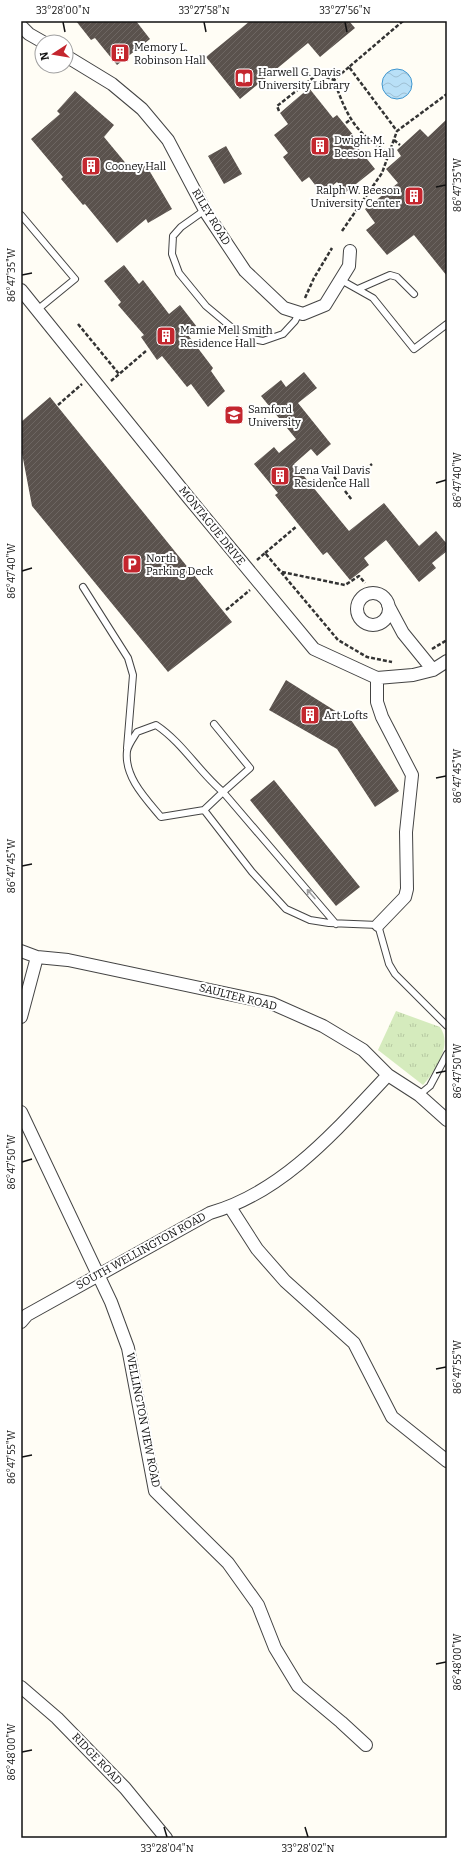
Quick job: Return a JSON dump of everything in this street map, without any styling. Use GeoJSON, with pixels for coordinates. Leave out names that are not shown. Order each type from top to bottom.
{"type":"FeatureCollection","features":[{"type":"Feature","properties":{"kind":"street"},"geometry":{"type":"LineString","coordinates":[[21,26],[34,37]]}},
{"type":"Feature","properties":{"kind":"street","name":"RILEY ROAD"},"geometry":{"type":"LineString","coordinates":[[74,61],[112,84],[142,109],[156,124],[168,140],[205,210],[245,271],[284,308],[301,314]]}},
{"type":"Feature","properties":{"kind":"street"},"geometry":{"type":"LineString","coordinates":[[301,314],[325,305],[349,266],[350,251]]}},
{"type":"Feature","properties":{"kind":"street","name":"MONTAGUE DRIVE"},"geometry":{"type":"LineString","coordinates":[[21,290],[188,497],[314,649],[377,678],[414,675],[433,670],[447,661]]}},
{"type":"Feature","properties":{"kind":"street"},"geometry":{"type":"LineString","coordinates":[[403,633],[392,628],[368,624],[360,618],[357,607],[361,598],[365,594],[375,593],[384,598],[403,633],[433,670]]}},
{"type":"Feature","properties":{"kind":"street"},"geometry":{"type":"LineString","coordinates":[[374,625],[384,621],[387,616],[388,605]]}},
{"type":"Feature","properties":{"kind":"street"},"geometry":{"type":"LineString","coordinates":[[377,678],[377,702],[382,717],[412,775],[406,832],[407,889],[405,897],[378,925]]}},
{"type":"Feature","properties":{"kind":"street","name":"SAULTER ROAD"},"geometry":{"type":"LineString","coordinates":[[21,951],[37,957],[68,960],[271,1003],[323,1026],[363,1050],[388,1075],[419,1095],[447,1120]]}},
{"type":"Feature","properties":{"kind":"street"},"geometry":{"type":"LineString","coordinates":[[21,1017],[37,957]]}},
{"type":"Feature","properties":{"kind":"street","name":"SOUTH WELLINGTON ROAD"},"geometry":{"type":"LineString","coordinates":[[21,1322],[27,1315],[99,1274],[210,1213],[230,1207],[276,1181],[325,1142],[388,1075]]}},
{"type":"Feature","properties":{"kind":"street","name":"WELLINGTON VIEW ROAD"},"geometry":{"type":"LineString","coordinates":[[21,1112],[99,1274],[128,1348],[155,1491],[228,1563],[258,1605],[275,1648],[298,1686],[366,1745]]}},
{"type":"Feature","properties":{"kind":"street"},"geometry":{"type":"LineString","coordinates":[[230,1207],[257,1250],[285,1281],[354,1343],[392,1417],[447,1461]]}},
{"type":"Feature","properties":{"kind":"street","name":"RIDGE ROAD"},"geometry":{"type":"LineString","coordinates":[[21,1687],[57,1718],[125,1788],[166,1838]]}},
{"type":"Feature","properties":{"kind":"lane"},"geometry":{"type":"LineString","coordinates":[[205,210],[173,236],[172,254],[179,273],[206,306],[243,337],[263,341],[282,334],[301,314]]}},
{"type":"Feature","properties":{"kind":"lane"},"geometry":{"type":"LineString","coordinates":[[21,215],[75,279],[37,310]]}},
{"type":"Feature","properties":{"kind":"lane"},"geometry":{"type":"LineString","coordinates":[[358,288],[390,275],[397,277],[414,294]]}},
{"type":"Feature","properties":{"kind":"lane"},"geometry":{"type":"LineString","coordinates":[[341,280],[358,288],[373,298],[414,349],[447,324]]}},
{"type":"Feature","properties":{"kind":"lane"},"geometry":{"type":"LineString","coordinates":[[83,588],[128,658],[132,676],[127,750],[128,766],[140,792],[161,817],[204,810],[250,768],[214,724]]}},
{"type":"Feature","properties":{"kind":"lane"},"geometry":{"type":"LineString","coordinates":[[127,750],[137,732],[156,725],[171,735],[214,785],[223,792],[336,924]]}},
{"type":"Feature","properties":{"kind":"lane"},"geometry":{"type":"LineString","coordinates":[[204,810],[252,872],[286,909],[310,920],[336,924],[378,925],[389,964],[395,974],[447,1026]]}},
{"type":"Feature","properties":{"kind":"lane"},"geometry":{"type":"LineString","coordinates":[[419,1095],[430,1086],[447,1054]]}},
{"type":"Feature","properties":{"kind":"path"},"geometry":{"type":"LineString","coordinates":[[334,80],[403,21]]}},
{"type":"Feature","properties":{"kind":"path"},"geometry":{"type":"LineString","coordinates":[[349,67],[397,131]]}},
{"type":"Feature","properties":{"kind":"path"},"geometry":{"type":"LineString","coordinates":[[279,110],[277,106],[318,74],[334,80],[344,108],[356,127],[372,143],[390,154]]}},
{"type":"Feature","properties":{"kind":"path"},"geometry":{"type":"LineString","coordinates":[[342,231],[382,173],[397,131],[447,94]]}},
{"type":"Feature","properties":{"kind":"path"},"geometry":{"type":"LineString","coordinates":[[346,123],[351,119]]}},
{"type":"Feature","properties":{"kind":"path"},"geometry":{"type":"LineString","coordinates":[[394,140],[400,145]]}},
{"type":"Feature","properties":{"kind":"path"},"geometry":{"type":"LineString","coordinates":[[301,314],[307,292],[332,248]]}},
{"type":"Feature","properties":{"kind":"path"},"geometry":{"type":"LineString","coordinates":[[78,324],[119,374]]}},
{"type":"Feature","properties":{"kind":"path"},"geometry":{"type":"LineString","coordinates":[[107,384],[146,351]]}},
{"type":"Feature","properties":{"kind":"path"},"geometry":{"type":"LineString","coordinates":[[58,404],[82,384]]}},
{"type":"Feature","properties":{"kind":"path"},"geometry":{"type":"LineString","coordinates":[[361,473],[372,464]]}},
{"type":"Feature","properties":{"kind":"path"},"geometry":{"type":"LineString","coordinates":[[334,477],[340,484]]}},
{"type":"Feature","properties":{"kind":"path"},"geometry":{"type":"LineString","coordinates":[[345,491],[352,500]]}},
{"type":"Feature","properties":{"kind":"path"},"geometry":{"type":"LineString","coordinates":[[254,562],[297,526]]}},
{"type":"Feature","properties":{"kind":"path"},"geometry":{"type":"LineString","coordinates":[[265,553],[338,640],[367,657],[398,663]]}},
{"type":"Feature","properties":{"kind":"path"},"geometry":{"type":"LineString","coordinates":[[281,572],[345,585],[359,576],[365,583]]}},
{"type":"Feature","properties":{"kind":"path"},"geometry":{"type":"LineString","coordinates":[[226,610],[250,590]]}},
{"type":"Feature","properties":{"kind":"path"},"geometry":{"type":"LineString","coordinates":[[421,655],[447,640]]}},
{"type":"Feature","properties":{"kind":"green space"},"geometry":{"type":"Polygon","coordinates":[[[396,1011],[440,1027],[443,1034],[445,1042],[441,1058],[433,1073],[423,1085],[378,1050],[396,1011]]]}},
{"type":"Feature","properties":{"kind":"water"},"geometry":{"type":"Polygon","coordinates":[[[397,69],[403,70],[411,78],[411,90],[403,98],[397,99],[391,98],[383,90],[382,84],[383,78],[391,70],[397,69]]]}},
{"type":"Feature","properties":{"kind":"building","name":"Memory L. Robinson Hall"},"geometry":{"type":"Polygon","coordinates":[[[76,21],[136,21],[150,39],[117,65],[95,38],[91,40],[76,21]]]}},
{"type":"Feature","properties":{"kind":"building","name":"Harwell G. Davis University Library"},"geometry":{"type":"Polygon","coordinates":[[[250,21],[349,21],[355,28],[320,57],[308,43],[240,99],[206,57],[250,21]]]}},
{"type":"Feature","properties":{"kind":"building","name":"Dwight M. Beeson Hall"},"geometry":{"type":"Polygon","coordinates":[[[309,88],[333,118],[337,115],[354,136],[351,139],[375,169],[346,192],[337,182],[322,194],[309,177],[302,182],[283,157],[288,153],[274,135],[288,124],[280,113],[309,88]]]}},
{"type":"Feature","properties":{"kind":"building","name":"Cooney Hall"},"geometry":{"type":"Polygon","coordinates":[[[75,91],[114,125],[104,137],[133,172],[146,165],[172,209],[148,223],[146,219],[117,243],[85,204],[83,205],[61,179],[63,177],[31,139],[60,114],[57,111],[75,91]]]}},
{"type":"Feature","properties":{"kind":"building","name":"Ralph W. Beeson University Center"},"geometry":{"type":"Polygon","coordinates":[[[447,119],[447,276],[414,235],[387,255],[366,230],[375,223],[365,209],[398,183],[386,169],[401,156],[397,150],[420,129],[428,137],[447,119]]]}},
{"type":"Feature","properties":{"kind":"building"},"geometry":{"type":"Polygon","coordinates":[[[226,146],[242,174],[224,184],[208,156],[226,146]]]}},
{"type":"Feature","properties":{"kind":"building","name":"Mamie Mell Smith Residence Hall"},"geometry":{"type":"Polygon","coordinates":[[[124,265],[139,284],[143,280],[169,314],[180,305],[197,327],[188,335],[213,368],[211,371],[225,391],[208,407],[191,384],[187,387],[162,356],[157,360],[141,337],[144,335],[118,305],[121,302],[104,281],[124,265]]]}},
{"type":"Feature","properties":{"kind":"building","name":"Lena Vail Davis Residence Hall"},"geometry":{"type":"Polygon","coordinates":[[[304,372],[317,388],[298,403],[331,444],[317,456],[311,449],[294,464],[349,531],[384,503],[419,546],[436,531],[447,544],[447,551],[432,563],[436,568],[419,582],[386,540],[364,558],[369,565],[350,580],[327,552],[323,555],[275,495],[278,493],[254,464],[274,447],[279,453],[296,439],[261,396],[281,380],[286,387],[304,372]]]}},
{"type":"Feature","properties":{"kind":"building","name":"North Parking Deck"},"geometry":{"type":"Polygon","coordinates":[[[50,397],[232,622],[168,672],[32,506],[21,448],[21,422],[50,397]]]}},
{"type":"Feature","properties":{"kind":"building"},"geometry":{"type":"Polygon","coordinates":[[[286,680],[345,717],[347,714],[399,791],[375,807],[337,749],[269,710],[286,680]]]}},
{"type":"Feature","properties":{"kind":"building"},"geometry":{"type":"Polygon","coordinates":[[[274,780],[360,887],[336,906],[250,800],[274,780]]]}},
{"type":"Feature","properties":{"kind":"place","name":"Memory L. Robinson Hall"},"geometry":{"type":"Point","coordinates":[120,53]}},
{"type":"Feature","properties":{"kind":"place","name":"Harwell G. Davis University Library"},"geometry":{"type":"Point","coordinates":[244,78]}},
{"type":"Feature","properties":{"kind":"place","name":"Dwight M. Beeson Hall"},"geometry":{"type":"Point","coordinates":[320,146]}},
{"type":"Feature","properties":{"kind":"place","name":"Cooney Hall"},"geometry":{"type":"Point","coordinates":[91,166]}},
{"type":"Feature","properties":{"kind":"place","name":"Ralph W. Beeson University Center"},"geometry":{"type":"Point","coordinates":[414,196]}},
{"type":"Feature","properties":{"kind":"place","name":"Mamie Mell Smith Residence Hall"},"geometry":{"type":"Point","coordinates":[166,336]}},
{"type":"Feature","properties":{"kind":"place","name":"Samford University"},"geometry":{"type":"Point","coordinates":[234,415]}},
{"type":"Feature","properties":{"kind":"place","name":"Lena Vail Davis Residence Hall"},"geometry":{"type":"Point","coordinates":[280,476]}},
{"type":"Feature","properties":{"kind":"place","name":"North Parking Deck"},"geometry":{"type":"Point","coordinates":[132,564]}},
{"type":"Feature","properties":{"kind":"place","name":"Art Lofts"},"geometry":{"type":"Point","coordinates":[310,715]}}]}
